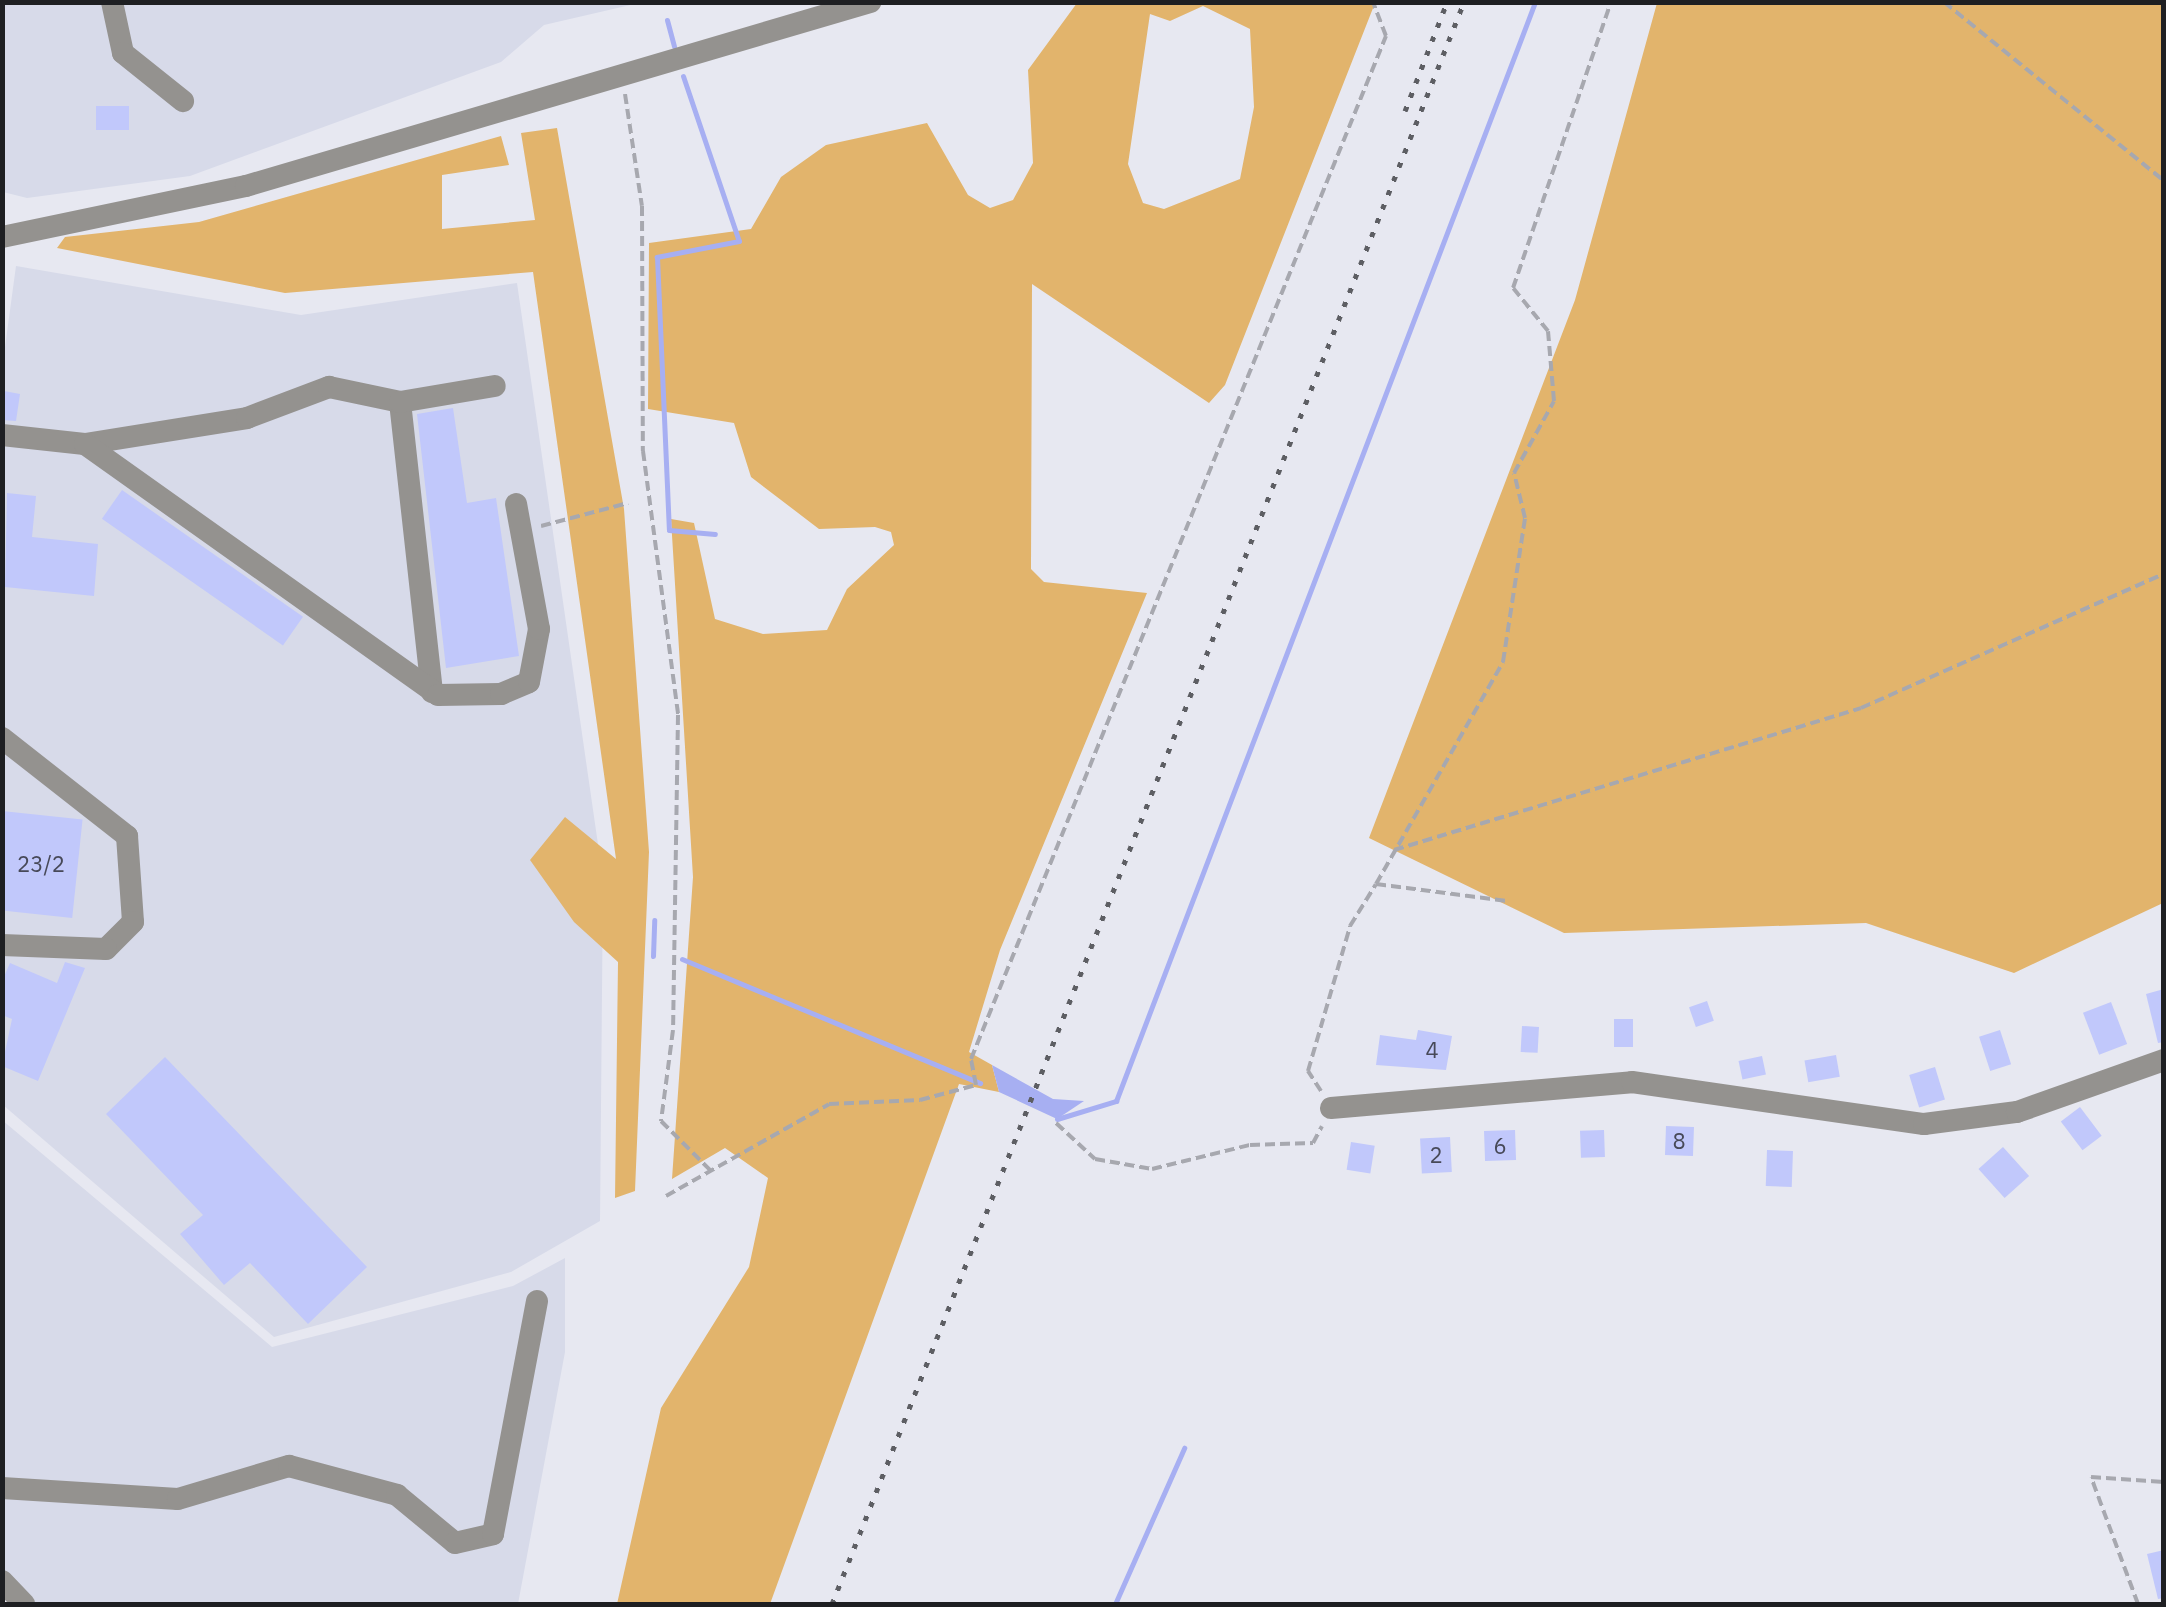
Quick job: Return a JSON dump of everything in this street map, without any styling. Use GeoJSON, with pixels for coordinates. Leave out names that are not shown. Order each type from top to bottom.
{"type":"FeatureCollection","features":[{"type":"Feature","properties":{"kind":"street"},"geometry":{"type":"LineString","coordinates":[[112,2],[124,53],[183,101]]}},
{"type":"Feature","properties":{"kind":"street"},"geometry":{"type":"LineString","coordinates":[[2,237],[246,186],[870,2]]}},
{"type":"Feature","properties":{"kind":"street"},"geometry":{"type":"LineString","coordinates":[[2,435],[85,444],[247,418],[329,387],[400,402],[495,386]]}},
{"type":"Feature","properties":{"kind":"street"},"geometry":{"type":"LineString","coordinates":[[400,402],[432,692]]}},
{"type":"Feature","properties":{"kind":"street"},"geometry":{"type":"LineString","coordinates":[[85,444],[432,692],[501,694],[529,682],[538,629],[516,504]]}},
{"type":"Feature","properties":{"kind":"street"},"geometry":{"type":"LineString","coordinates":[[2,738],[126,836],[133,922],[106,949],[2,945]]}},
{"type":"Feature","properties":{"kind":"street"},"geometry":{"type":"LineString","coordinates":[[1331,1108],[1632,1082],[1924,1124],[2017,1112],[2164,1060]]}},
{"type":"Feature","properties":{"kind":"street"},"geometry":{"type":"LineString","coordinates":[[2,1488],[178,1499],[289,1466],[397,1495],[456,1543],[493,1534],[538,1301]]}},
{"type":"Feature","properties":{"kind":"street"},"geometry":{"type":"LineString","coordinates":[[2,1581],[24,1604]]}},
{"type":"Feature","properties":{"kind":"path"},"geometry":{"type":"LineString","coordinates":[[666,1196],[829,1104],[920,1100],[976,1085],[971,1058],[1386,36],[1373,2]]}},
{"type":"Feature","properties":{"kind":"path"},"geometry":{"type":"LineString","coordinates":[[1056,1123],[1094,1159],[1152,1168],[1250,1145],[1313,1143],[1331,1108],[1308,1071],[1350,926],[1503,662],[1524,518],[1514,473],[1554,401],[1548,330],[1513,288],[1611,2]]}},
{"type":"Feature","properties":{"kind":"path"},"geometry":{"type":"LineString","coordinates":[[1944,2],[2164,181]]}},
{"type":"Feature","properties":{"kind":"path"},"geometry":{"type":"LineString","coordinates":[[622,78],[642,206],[643,452],[678,715],[672,1030],[661,1122],[712,1172]]}},
{"type":"Feature","properties":{"kind":"path"},"geometry":{"type":"LineString","coordinates":[[521,533],[628,503]]}},
{"type":"Feature","properties":{"kind":"path"},"geometry":{"type":"LineString","coordinates":[[1394,850],[1861,708],[2164,574]]}},
{"type":"Feature","properties":{"kind":"path"},"geometry":{"type":"LineString","coordinates":[[1376,884],[1506,901]]}},
{"type":"Feature","properties":{"kind":"path"},"geometry":{"type":"LineString","coordinates":[[2138,1604],[2092,1478],[2164,1482]]}},
{"type":"Feature","properties":{"kind":"shaded area"},"geometry":{"type":"Polygon","coordinates":[[[2,3],[639,3],[544,25],[501,62],[190,176],[27,198],[3,192],[2,3]]]}},
{"type":"Feature","properties":{"kind":"shaded area"},"geometry":{"type":"Polygon","coordinates":[[[1077,3],[1375,3],[1225,385],[1209,403],[1032,284],[1031,569],[1044,582],[1147,593],[1000,950],[969,1052],[992,1065],[999,1092],[959,1084],[770,1604],[617,1604],[661,1408],[749,1267],[768,1178],[725,1148],[672,1179],[693,877],[671,519],[694,523],[715,619],[763,634],[827,630],[847,589],[894,545],[891,532],[875,527],[819,529],[751,477],[734,423],[648,409],[649,243],[751,229],[781,177],[826,145],[927,123],[968,195],[990,208],[1013,200],[1033,163],[1028,70],[1077,3]],[[1203,6],[1170,21],[1150,14],[1128,164],[1143,203],[1164,209],[1240,179],[1254,107],[1250,29],[1203,6]]]}},
{"type":"Feature","properties":{"kind":"shaded area"},"geometry":{"type":"Polygon","coordinates":[[[1657,3],[2163,3],[2163,903],[2014,973],[1866,923],[1564,933],[1369,838],[1575,300],[1657,3]]]}},
{"type":"Feature","properties":{"kind":"shaded area"},"geometry":{"type":"Polygon","coordinates":[[[557,128],[624,509],[649,852],[635,1191],[615,1198],[618,962],[574,922],[530,860],[565,817],[616,859],[533,272],[285,293],[57,248],[65,237],[199,222],[501,136],[509,165],[442,175],[442,229],[535,220],[521,133],[557,128]]]}},
{"type":"Feature","properties":{"kind":"shaded area"},"geometry":{"type":"Polygon","coordinates":[[[16,266],[301,315],[517,283],[603,879],[600,1221],[511,1272],[274,1337],[3,1105],[2,369],[16,266]]]}},
{"type":"Feature","properties":{"kind":"shaded area"},"geometry":{"type":"Polygon","coordinates":[[[2,1120],[272,1347],[513,1286],[565,1258],[565,1352],[518,1604],[32,1604],[3,1569],[2,1120]]]}},
{"type":"Feature","properties":{"kind":"water"},"geometry":{"type":"Polygon","coordinates":[[[992,1065],[1053,1099],[1084,1101],[1057,1119],[999,1092],[992,1065]]]}},
{"type":"Feature","properties":{"kind":"building"},"geometry":{"type":"Polygon","coordinates":[[[96,106],[129,106],[129,130],[96,130],[96,106]]]}},
{"type":"Feature","properties":{"kind":"building"},"geometry":{"type":"Polygon","coordinates":[[[4,391],[20,394],[16,421],[2,420],[4,391]]]}},
{"type":"Feature","properties":{"kind":"building"},"geometry":{"type":"Polygon","coordinates":[[[453,408],[467,503],[496,498],[519,656],[446,668],[417,414],[453,408]]]}},
{"type":"Feature","properties":{"kind":"building"},"geometry":{"type":"Polygon","coordinates":[[[122,490],[303,617],[283,645],[102,519],[122,490]]]}},
{"type":"Feature","properties":{"kind":"building"},"geometry":{"type":"Polygon","coordinates":[[[7,493],[36,496],[32,537],[98,544],[94,596],[5,587],[7,493]]]}},
{"type":"Feature","properties":{"kind":"building"},"geometry":{"type":"Polygon","coordinates":[[[2,811],[83,819],[72,918],[2,911],[2,811]]]}},
{"type":"Feature","properties":{"kind":"building"},"geometry":{"type":"Polygon","coordinates":[[[65,962],[85,968],[38,1081],[2,1066],[12,1019],[2,1015],[2,981],[10,963],[57,983],[65,962]]]}},
{"type":"Feature","properties":{"kind":"building"},"geometry":{"type":"Polygon","coordinates":[[[2164,989],[2164,1042],[2158,1043],[2146,994],[2164,989]]]}},
{"type":"Feature","properties":{"kind":"building"},"geometry":{"type":"Polygon","coordinates":[[[1707,1001],[1714,1021],[1696,1027],[1689,1007],[1707,1001]]]}},
{"type":"Feature","properties":{"kind":"building"},"geometry":{"type":"Polygon","coordinates":[[[2111,1002],[2127,1044],[2099,1055],[2083,1013],[2111,1002]]]}},
{"type":"Feature","properties":{"kind":"building"},"geometry":{"type":"Polygon","coordinates":[[[1614,1019],[1633,1019],[1633,1047],[1614,1047],[1614,1019]]]}},
{"type":"Feature","properties":{"kind":"building"},"geometry":{"type":"Polygon","coordinates":[[[1522,1026],[1539,1027],[1538,1053],[1521,1052],[1522,1026]]]}},
{"type":"Feature","properties":{"kind":"building"},"geometry":{"type":"Polygon","coordinates":[[[1418,1030],[1452,1036],[1446,1070],[1376,1065],[1380,1035],[1416,1040],[1418,1030]]]}},
{"type":"Feature","properties":{"kind":"building"},"geometry":{"type":"Polygon","coordinates":[[[2000,1030],[2011,1064],[1990,1071],[1979,1037],[2000,1030]]]}},
{"type":"Feature","properties":{"kind":"building"},"geometry":{"type":"Polygon","coordinates":[[[1836,1055],[1840,1077],[1808,1082],[1804,1061],[1836,1055]]]}},
{"type":"Feature","properties":{"kind":"building"},"geometry":{"type":"Polygon","coordinates":[[[1762,1056],[1766,1075],[1742,1080],[1739,1061],[1762,1056]]]}},
{"type":"Feature","properties":{"kind":"building"},"geometry":{"type":"Polygon","coordinates":[[[165,1057],[367,1267],[308,1324],[250,1263],[224,1285],[180,1234],[203,1215],[106,1114],[165,1057]]]}},
{"type":"Feature","properties":{"kind":"building"},"geometry":{"type":"Polygon","coordinates":[[[1935,1067],[1945,1100],[1919,1107],[1909,1075],[1935,1067]]]}},
{"type":"Feature","properties":{"kind":"building"},"geometry":{"type":"Polygon","coordinates":[[[2080,1107],[2102,1136],[2082,1150],[2061,1121],[2080,1107]]]}},
{"type":"Feature","properties":{"kind":"building"},"geometry":{"type":"Polygon","coordinates":[[[1666,1126],[1694,1127],[1693,1156],[1665,1155],[1666,1126]]]}},
{"type":"Feature","properties":{"kind":"building"},"geometry":{"type":"Polygon","coordinates":[[[1515,1130],[1516,1160],[1485,1161],[1484,1131],[1515,1130]]]}},
{"type":"Feature","properties":{"kind":"building"},"geometry":{"type":"Polygon","coordinates":[[[1604,1130],[1605,1157],[1581,1158],[1580,1131],[1604,1130]]]}},
{"type":"Feature","properties":{"kind":"building"},"geometry":{"type":"Polygon","coordinates":[[[1450,1137],[1452,1172],[1422,1174],[1420,1139],[1450,1137]]]}},
{"type":"Feature","properties":{"kind":"building"},"geometry":{"type":"Polygon","coordinates":[[[1351,1142],[1375,1146],[1370,1173],[1347,1170],[1351,1142]]]}},
{"type":"Feature","properties":{"kind":"building"},"geometry":{"type":"Polygon","coordinates":[[[2003,1147],[2029,1176],[2005,1198],[1978,1169],[2003,1147]]]}},
{"type":"Feature","properties":{"kind":"building"},"geometry":{"type":"Polygon","coordinates":[[[1767,1150],[1793,1151],[1792,1187],[1766,1186],[1767,1150]]]}},
{"type":"Feature","properties":{"kind":"building"},"geometry":{"type":"Polygon","coordinates":[[[2164,1550],[2164,1598],[2158,1599],[2147,1554],[2164,1550]]]}},
{"type":"Feature","properties":{"kind":"waterway"},"geometry":{"type":"LineString","coordinates":[[1057,1119],[1116,1101],[1535,2]]}},
{"type":"Feature","properties":{"kind":"waterway"},"geometry":{"type":"LineString","coordinates":[[667,20],[674,46]]}},
{"type":"Feature","properties":{"kind":"waterway"},"geometry":{"type":"LineString","coordinates":[[683,76],[739,241],[657,257],[669,530],[715,534]]}},
{"type":"Feature","properties":{"kind":"waterway"},"geometry":{"type":"LineString","coordinates":[[653,956],[654,920]]}},
{"type":"Feature","properties":{"kind":"waterway"},"geometry":{"type":"LineString","coordinates":[[682,959],[980,1083]]}},
{"type":"Feature","properties":{"kind":"waterway"},"geometry":{"type":"LineString","coordinates":[[1115,1604],[1184,1448]]}},
{"type":"Feature","properties":{"kind":"railway"},"geometry":{"type":"LineString","coordinates":[[1405,111],[1447,2]]}},
{"type":"Feature","properties":{"kind":"railway"},"geometry":{"type":"LineString","coordinates":[[832,1604],[1464,2]]}}]}
